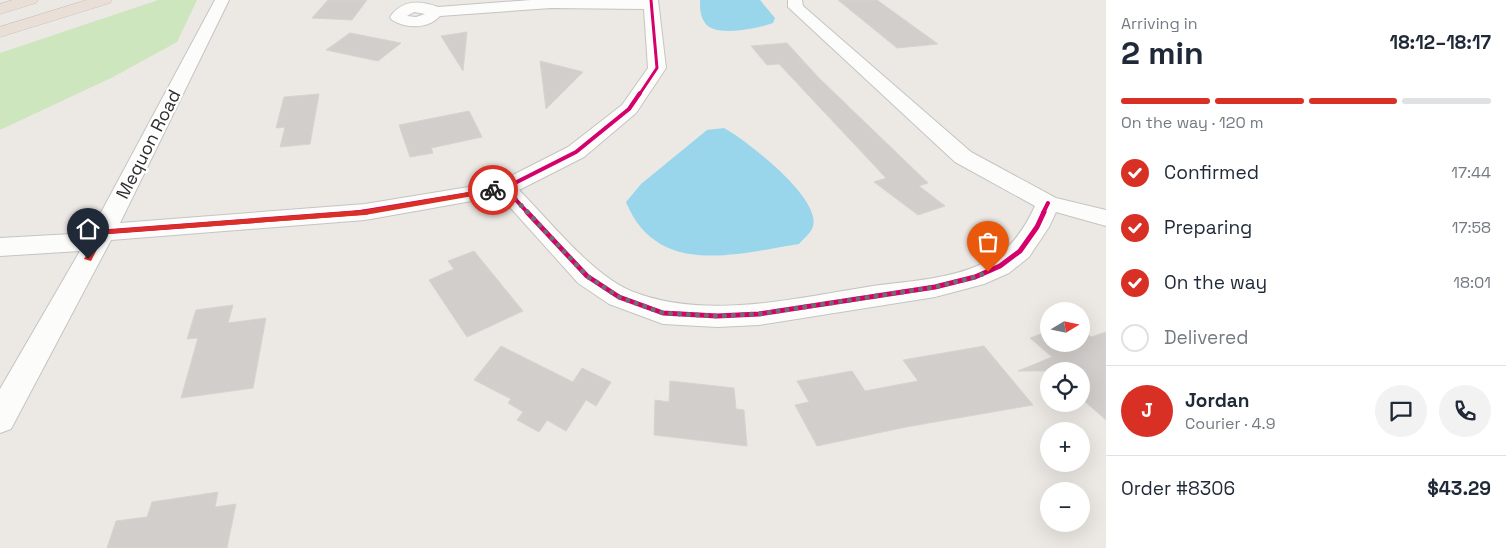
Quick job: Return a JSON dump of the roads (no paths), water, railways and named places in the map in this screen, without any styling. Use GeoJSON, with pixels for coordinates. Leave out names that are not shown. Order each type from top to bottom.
{"type":"FeatureCollection","features":[{"type":"Feature","properties":{"kind":"highway"},"geometry":{"type":"LineString","coordinates":[[0,9],[30,0]]}},
{"type":"Feature","properties":{"kind":"highway"},"geometry":{"type":"LineString","coordinates":[[0,32],[104,0]]}},
{"type":"Feature","properties":{"kind":"street"},"geometry":{"type":"LineString","coordinates":[[794,0],[796,7],[963,157],[1048,203],[1106,218]]}},
{"type":"Feature","properties":{"kind":"street"},"geometry":{"type":"LineString","coordinates":[[0,247],[365,212],[505,188],[576,152],[629,109],[657,68],[651,2],[552,3],[433,12]]}},
{"type":"Feature","properties":{"kind":"street","name":"Mequon Road"},"geometry":{"type":"LineString","coordinates":[[4,404],[100,237],[219,5]]}},
{"type":"Feature","properties":{"kind":"street"},"geometry":{"type":"LineString","coordinates":[[505,188],[587,276],[619,297],[663,313],[717,316],[759,314],[935,287],[975,277],[1000,266],[1020,251],[1037,227],[1048,203]]}},
{"type":"Feature","properties":{"kind":"water"},"geometry":{"type":"Polygon","coordinates":[[[700,0],[760,0],[775,18],[773,23],[758,27],[727,31],[718,30],[710,28],[703,20],[700,0]]]}},
{"type":"Feature","properties":{"kind":"water"},"geometry":{"type":"Polygon","coordinates":[[[724,128],[748,144],[780,171],[806,201],[812,214],[813,226],[799,244],[725,255],[700,255],[678,251],[657,242],[640,226],[626,202],[641,184],[707,130],[724,128]]]}}]}
